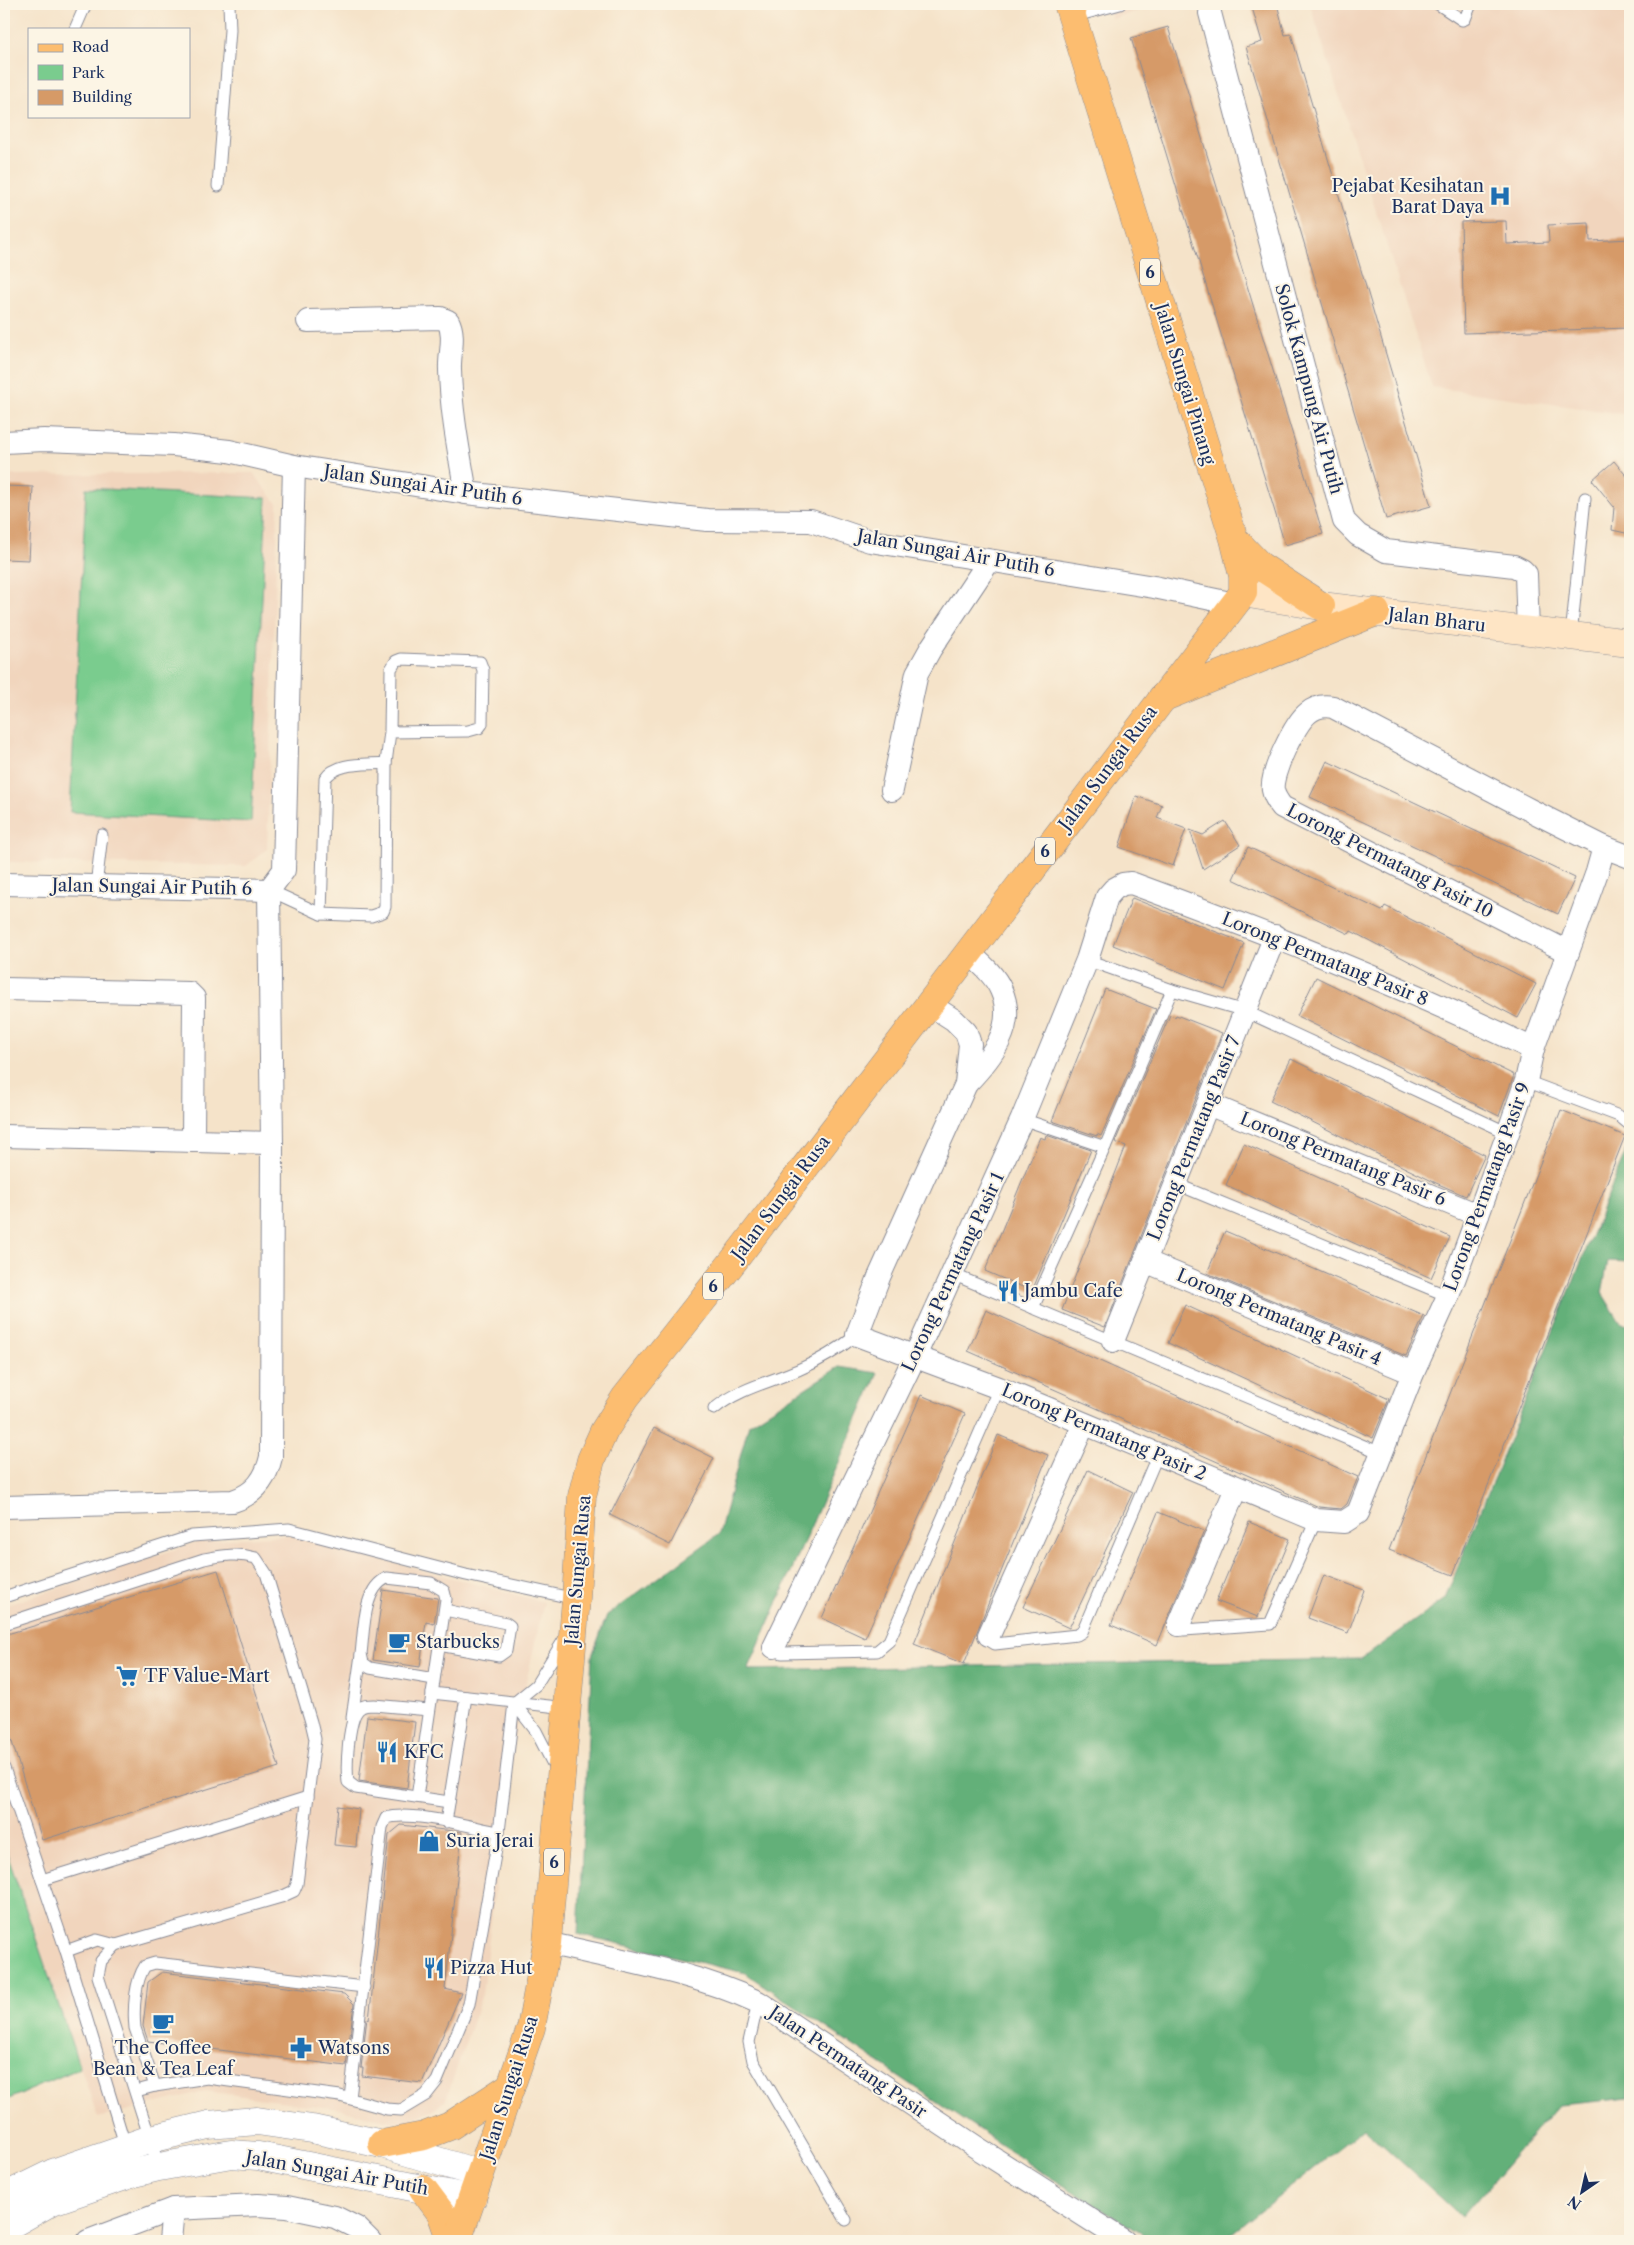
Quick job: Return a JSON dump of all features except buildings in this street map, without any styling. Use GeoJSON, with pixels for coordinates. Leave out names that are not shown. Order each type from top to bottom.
{"type":"FeatureCollection","features":[{"type":"Feature","properties":{"kind":"main road","name":"Jalan Sungai Pinang"},"geometry":{"type":"LineString","coordinates":[[1070,10],[1199,432],[1234,539],[1243,576],[1239,598]]}},
{"type":"Feature","properties":{"kind":"main road"},"geometry":{"type":"LineString","coordinates":[[1234,539],[1260,566],[1321,606]]}},
{"type":"Feature","properties":{"kind":"main road","name":"Jalan Bharu"},"geometry":{"type":"LineString","coordinates":[[1239,598],[1376,612],[1630,644]]}},
{"type":"Feature","properties":{"kind":"main road","name":"Jalan Sungai Rusa"},"geometry":{"type":"LineString","coordinates":[[457,2241],[531,2028],[547,1943],[575,1612],[582,1496],[591,1460],[604,1431],[625,1398],[735,1259],[1239,598]]}},
{"type":"Feature","properties":{"kind":"main road"},"geometry":{"type":"LineString","coordinates":[[1161,698],[1376,612]]}},
{"type":"Feature","properties":{"kind":"main road"},"geometry":{"type":"LineString","coordinates":[[382,2144],[424,2136],[450,2126],[511,2086]]}},
{"type":"Feature","properties":{"kind":"main road"},"geometry":{"type":"LineString","coordinates":[[422,2189],[441,2213],[452,2241]]}},
{"type":"Feature","properties":{"kind":"street","name":"Solok Kampung Air Putih"},"geometry":{"type":"LineString","coordinates":[[1210,13],[1344,521],[1358,535],[1386,551],[1514,566],[1522,570],[1526,574],[1528,631]]}},
{"type":"Feature","properties":{"kind":"street"},"geometry":{"type":"LineString","coordinates":[[308,321],[441,318],[448,321],[452,328],[450,369],[452,398],[456,436],[466,493]]}},
{"type":"Feature","properties":{"kind":"street"},"geometry":{"type":"LineString","coordinates":[[4,442],[44,440],[174,445],[229,451],[294,466]]}},
{"type":"Feature","properties":{"kind":"street","name":"Jalan Sungai Air Putih 6"},"geometry":{"type":"LineString","coordinates":[[4,884],[269,890],[284,870],[294,466],[466,493],[707,520],[811,521],[870,541],[1154,587],[1239,598]]}},
{"type":"Feature","properties":{"kind":"street"},"geometry":{"type":"LineString","coordinates":[[892,790],[917,673],[931,648],[989,561]]}},
{"type":"Feature","properties":{"kind":"street","name":"Lorong Permatang Pasir 10"},"geometry":{"type":"LineString","coordinates":[[1568,952],[1287,810],[1277,800],[1273,788],[1278,764],[1301,719],[1318,707],[1325,705],[1333,706],[1604,847],[1630,856]]}},
{"type":"Feature","properties":{"kind":"street","name":"Lorong Permatang Pasir 9"},"geometry":{"type":"LineString","coordinates":[[1351,1519],[1358,1513],[1413,1373],[1448,1296],[1508,1133],[1526,1081],[1533,1049],[1597,872],[1604,847]]}},
{"type":"Feature","properties":{"kind":"street","name":"Lorong Permatang Pasir 8"},"geometry":{"type":"LineString","coordinates":[[1114,889],[1122,884],[1131,883],[1276,936],[1476,1021],[1533,1049]]}},
{"type":"Feature","properties":{"kind":"street","name":"Lorong Permatang Pasir 1"},"geometry":{"type":"LineString","coordinates":[[774,1647],[915,1356],[1022,1119],[1087,960],[1106,897],[1114,889]]}},
{"type":"Feature","properties":{"kind":"street"},"geometry":{"type":"LineString","coordinates":[[4,1506],[233,1500],[249,1494],[259,1485],[266,1474],[271,1457],[272,1143],[269,890]]}},
{"type":"Feature","properties":{"kind":"street","name":"Lorong Permatang Pasir 7"},"geometry":{"type":"LineString","coordinates":[[1113,1340],[1276,936]]}},
{"type":"Feature","properties":{"kind":"street"},"geometry":{"type":"LineString","coordinates":[[857,1335],[879,1277],[966,1084],[991,1054],[1005,1028],[1006,1008],[1001,990],[988,971],[968,952]]}},
{"type":"Feature","properties":{"kind":"street"},"geometry":{"type":"LineString","coordinates":[[4,989],[189,993],[194,998],[193,1141]]}},
{"type":"Feature","properties":{"kind":"street"},"geometry":{"type":"LineString","coordinates":[[929,1004],[954,1020],[966,1032],[970,1044],[966,1084]]}},
{"type":"Feature","properties":{"kind":"street","name":"Lorong Permatang Pasir 6"},"geometry":{"type":"LineString","coordinates":[[1208,1104],[1478,1215]]}},
{"type":"Feature","properties":{"kind":"street"},"geometry":{"type":"LineString","coordinates":[[4,1136],[272,1143]]}},
{"type":"Feature","properties":{"kind":"street","name":"Lorong Permatang Pasir 4"},"geometry":{"type":"LineString","coordinates":[[1145,1261],[1413,1373]]}},
{"type":"Feature","properties":{"kind":"street","name":"Lorong Permatang Pasir 2"},"geometry":{"type":"LineString","coordinates":[[857,1335],[1000,1388],[1316,1520],[1344,1522],[1351,1519]]}},
{"type":"Feature","properties":{"kind":"street"},"geometry":{"type":"LineString","coordinates":[[989,1634],[1084,1424]]}},
{"type":"Feature","properties":{"kind":"street"},"geometry":{"type":"LineString","coordinates":[[1179,1625],[1236,1488]]}},
{"type":"Feature","properties":{"kind":"street","name":"Jalan Permatang Pasir"},"geometry":{"type":"LineString","coordinates":[[547,1943],[697,1978],[724,1986],[758,2002],[976,2147],[1124,2241]]}},
{"type":"Feature","properties":{"kind":"street","name":"Jalan Sungai Air Putih"},"geometry":{"type":"LineString","coordinates":[[4,2228],[52,2201],[208,2126],[258,2122],[312,2129],[382,2144],[476,2186]]}},
{"type":"Feature","properties":{"kind":"street","name":"Jalan Sungai Air Putih"},"geometry":{"type":"LineString","coordinates":[[4,2197],[53,2173],[138,2158],[231,2154],[258,2156],[422,2189],[476,2186]]}},
{"type":"Feature","properties":{"kind":"street"},"geometry":{"type":"LineString","coordinates":[[88,2241],[173,2209],[242,2205],[287,2207],[335,2217],[357,2228],[370,2241]]}},
{"type":"Feature","properties":{"kind":"street"},"geometry":{"type":"LineString","coordinates":[[170,2241],[173,2209]]}},
{"type":"Feature","properties":{"kind":"lane"},"geometry":{"type":"LineString","coordinates":[[75,28],[86,4]]}},
{"type":"Feature","properties":{"kind":"lane"},"geometry":{"type":"LineString","coordinates":[[218,186],[230,30],[229,4]]}},
{"type":"Feature","properties":{"kind":"lane"},"geometry":{"type":"LineString","coordinates":[[1070,10],[1117,4]]}},
{"type":"Feature","properties":{"kind":"lane"},"geometry":{"type":"LineString","coordinates":[[1438,4],[1462,20],[1465,19],[1471,4]]}},
{"type":"Feature","properties":{"kind":"lane"},"geometry":{"type":"LineString","coordinates":[[1571,636],[1585,498]]}},
{"type":"Feature","properties":{"kind":"lane"},"geometry":{"type":"LineString","coordinates":[[269,890],[321,914],[371,916],[383,912],[385,907],[386,763],[390,732],[391,669],[396,661],[401,659],[480,662],[484,670],[482,724],[479,728],[468,731],[390,732]]}},
{"type":"Feature","properties":{"kind":"lane"},"geometry":{"type":"LineString","coordinates":[[321,914],[325,779],[329,772],[338,768],[386,763]]}},
{"type":"Feature","properties":{"kind":"lane"},"geometry":{"type":"LineString","coordinates":[[96,886],[102,835]]}},
{"type":"Feature","properties":{"kind":"lane"},"geometry":{"type":"LineString","coordinates":[[1087,960],[1172,990],[1246,1011],[1508,1133]]}},
{"type":"Feature","properties":{"kind":"lane"},"geometry":{"type":"LineString","coordinates":[[1033,1308],[1172,990]]}},
{"type":"Feature","properties":{"kind":"lane"},"geometry":{"type":"LineString","coordinates":[[1526,1081],[1619,1116],[1630,1125]]}},
{"type":"Feature","properties":{"kind":"lane"},"geometry":{"type":"LineString","coordinates":[[1022,1119],[1105,1147]]}},
{"type":"Feature","properties":{"kind":"lane"},"geometry":{"type":"LineString","coordinates":[[1176,1184],[1448,1296]]}},
{"type":"Feature","properties":{"kind":"lane"},"geometry":{"type":"LineString","coordinates":[[952,1274],[1381,1453]]}},
{"type":"Feature","properties":{"kind":"lane"},"geometry":{"type":"LineString","coordinates":[[714,1408],[736,1394],[799,1370],[828,1355],[857,1335]]}},
{"type":"Feature","properties":{"kind":"lane"},"geometry":{"type":"LineString","coordinates":[[774,1647],[782,1653],[877,1651],[889,1641],[1000,1388]]}},
{"type":"Feature","properties":{"kind":"lane"},"geometry":{"type":"LineString","coordinates":[[989,1634],[990,1641],[995,1644],[1077,1635],[1082,1632],[1158,1454]]}},
{"type":"Feature","properties":{"kind":"lane"},"geometry":{"type":"LineString","coordinates":[[1179,1625],[1184,1630],[1270,1624],[1316,1520]]}},
{"type":"Feature","properties":{"kind":"lane"},"geometry":{"type":"LineString","coordinates":[[4,1597],[192,1536],[289,1529],[466,1575],[575,1612],[536,1685],[514,1703],[499,1832],[469,2004],[438,2081],[426,2095],[401,2110],[387,2109],[350,2098],[207,2078],[155,2086],[136,2092]]}},
{"type":"Feature","properties":{"kind":"lane"},"geometry":{"type":"LineString","coordinates":[[4,1624],[204,1559],[222,1555],[241,1554],[256,1558],[266,1573],[315,1738],[297,1884],[294,1890],[273,1899],[116,1945],[97,1940],[66,1951]]}},
{"type":"Feature","properties":{"kind":"lane"},"geometry":{"type":"LineString","coordinates":[[417,1797],[446,1598],[444,1591],[431,1583],[387,1578],[380,1580],[370,1593],[352,1720],[348,1782],[356,1788],[450,1802]]}},
{"type":"Feature","properties":{"kind":"lane"},"geometry":{"type":"LineString","coordinates":[[439,1645],[499,1656],[506,1650],[511,1630],[510,1626],[506,1623],[445,1610]]}},
{"type":"Feature","properties":{"kind":"lane"},"geometry":{"type":"LineString","coordinates":[[361,1654],[363,1663],[370,1668],[434,1679]]}},
{"type":"Feature","properties":{"kind":"lane"},"geometry":{"type":"LineString","coordinates":[[432,1693],[567,1708]]}},
{"type":"Feature","properties":{"kind":"lane"},"geometry":{"type":"LineString","coordinates":[[446,1822],[466,1697]]}},
{"type":"Feature","properties":{"kind":"lane"},"geometry":{"type":"LineString","coordinates":[[514,1703],[536,1731],[561,1780]]}},
{"type":"Feature","properties":{"kind":"lane"},"geometry":{"type":"LineString","coordinates":[[352,1720],[359,1709],[366,1705],[429,1710]]}},
{"type":"Feature","properties":{"kind":"lane"},"geometry":{"type":"LineString","coordinates":[[4,1768],[138,2158]]}},
{"type":"Feature","properties":{"kind":"lane"},"geometry":{"type":"LineString","coordinates":[[42,1880],[308,1797]]}},
{"type":"Feature","properties":{"kind":"lane"},"geometry":{"type":"LineString","coordinates":[[350,2098],[382,1826],[386,1818],[396,1815],[499,1832]]}},
{"type":"Feature","properties":{"kind":"lane"},"geometry":{"type":"LineString","coordinates":[[116,1945],[101,1962],[98,1976],[136,2092],[138,2158]]}},
{"type":"Feature","properties":{"kind":"lane"},"geometry":{"type":"LineString","coordinates":[[155,2086],[135,2028],[134,2018],[140,1974],[145,1966],[155,1963],[364,1987]]}},
{"type":"Feature","properties":{"kind":"lane"},"geometry":{"type":"LineString","coordinates":[[758,2002],[749,2042],[753,2061],[846,2220]]}},
{"type":"Feature","properties":{"kind":"shaded area"},"geometry":{"type":"Polygon","coordinates":[[[1108,4],[1159,4],[1112,19],[1108,4]]]}},
{"type":"Feature","properties":{"kind":"shaded area","name":"Pejabat Kesihatan Barat Daya"},"geometry":{"type":"Polygon","coordinates":[[[1310,4],[1630,4],[1630,415],[1432,387],[1310,4]]]}},
{"type":"Feature","properties":{"kind":"shaded area"},"geometry":{"type":"Polygon","coordinates":[[[253,473],[278,505],[267,849],[246,866],[4,862],[4,475],[253,473]]]}},
{"type":"Feature","properties":{"kind":"shaded area"},"geometry":{"type":"Polygon","coordinates":[[[288,1535],[544,1602],[514,1737],[482,1994],[446,2099],[436,2108],[403,2123],[340,2109],[205,2091],[98,2118],[4,1845],[4,1606],[200,1541],[288,1535]]]}},
{"type":"Feature","properties":{"kind":"green space"},"geometry":{"type":"Polygon","coordinates":[[[86,488],[267,498],[251,822],[70,812],[86,488]]]}},
{"type":"Feature","properties":{"kind":"green space"},"geometry":{"type":"Polygon","coordinates":[[[1630,1127],[1630,1262],[1608,1261],[1602,1293],[1622,1325],[1630,1324],[1630,2098],[1558,2105],[1462,2217],[1364,2128],[1222,2241],[1154,2241],[1045,2174],[745,1973],[578,1934],[592,1656],[607,1615],[719,1534],[749,1424],[839,1367],[878,1373],[748,1670],[1361,1659],[1445,1599],[1628,1146],[1630,1127]]]}},
{"type":"Feature","properties":{"kind":"green space"},"geometry":{"type":"Polygon","coordinates":[[[4,1845],[80,2068],[4,2101],[4,1845]]]}},
{"type":"Feature","properties":{"kind":"place","name":"Pejabat Kesihatan Barat Daya"},"geometry":{"type":"Point","coordinates":[1500,196]}},
{"type":"Feature","properties":{"kind":"place","name":"Jambu Cafe"},"geometry":{"type":"Point","coordinates":[1008,1291]}},
{"type":"Feature","properties":{"kind":"place","name":"Starbucks"},"geometry":{"type":"Point","coordinates":[399,1642]}},
{"type":"Feature","properties":{"kind":"place","name":"TF Value-Mart"},"geometry":{"type":"Point","coordinates":[127,1676]}},
{"type":"Feature","properties":{"kind":"place","name":"KFC"},"geometry":{"type":"Point","coordinates":[387,1752]}},
{"type":"Feature","properties":{"kind":"place","name":"Suria Jerai"},"geometry":{"type":"Point","coordinates":[429,1841]}},
{"type":"Feature","properties":{"kind":"place","name":"Pizza Hut"},"geometry":{"type":"Point","coordinates":[434,1968]}},
{"type":"Feature","properties":{"kind":"place","name":"The Coffee Bean & Tea Leaf"},"geometry":{"type":"Point","coordinates":[163,2023]}},
{"type":"Feature","properties":{"kind":"place","name":"Watsons"},"geometry":{"type":"Point","coordinates":[301,2048]}}]}
